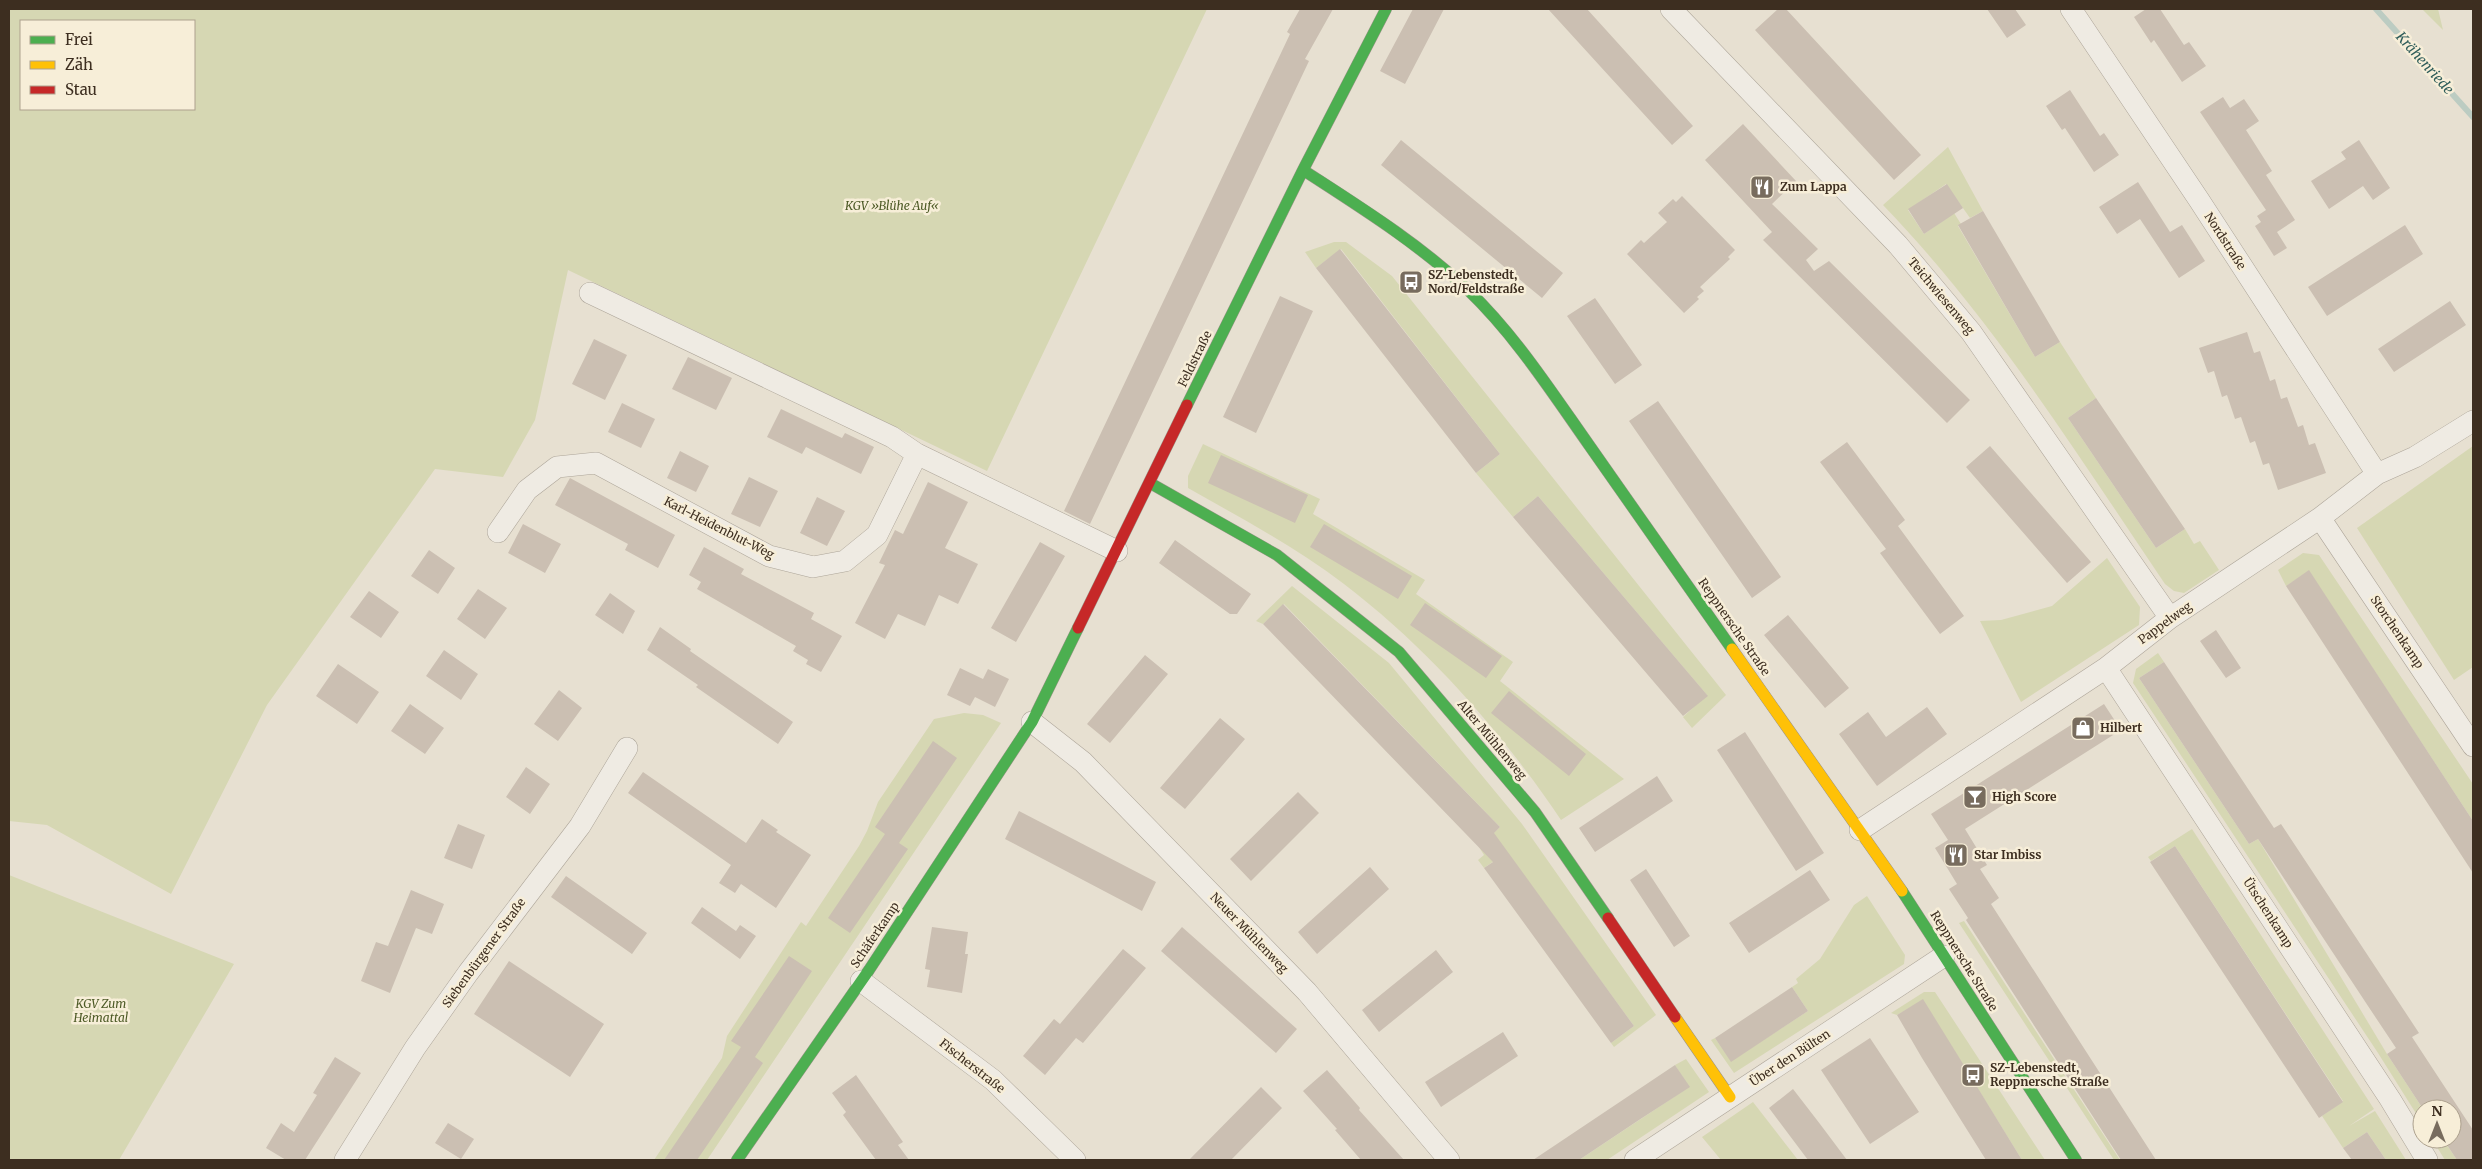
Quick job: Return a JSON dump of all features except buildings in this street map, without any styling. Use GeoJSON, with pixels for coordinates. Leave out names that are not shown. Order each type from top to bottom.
{"type":"FeatureCollection","features":[{"type":"Feature","properties":{"kind":"street","name":"Feldstraße"},"geometry":{"type":"LineString","coordinates":[[1032,722],[1303,170],[1386,9]]}},
{"type":"Feature","properties":{"kind":"street","name":"Teichwiesenweg"},"geometry":{"type":"LineString","coordinates":[[1671,9],[1898,245],[1972,332],[2170,618]]}},
{"type":"Feature","properties":{"kind":"street","name":"Nordstraße"},"geometry":{"type":"LineString","coordinates":[[2071,9],[2199,200],[2377,474]]}},
{"type":"Feature","properties":{"kind":"street","name":"Reppnersche Straße"},"geometry":{"type":"LineString","coordinates":[[1303,170],[1389,225],[1448,274],[1488,311],[1537,371],[1910,902],[2076,1160]]}},
{"type":"Feature","properties":{"kind":"street"},"geometry":{"type":"LineString","coordinates":[[590,293],[892,437],[917,454],[1117,551]]}},
{"type":"Feature","properties":{"kind":"street","name":"Pappelweg"},"geometry":{"type":"LineString","coordinates":[[1860,830],[2106,668],[2170,618],[2320,518],[2377,474],[2415,457],[2473,421]]}},
{"type":"Feature","properties":{"kind":"street","name":"Karl-Heidenblut-Weg"},"geometry":{"type":"LineString","coordinates":[[498,532],[527,490],[558,467],[596,463],[770,556],[814,567],[845,561],[877,535],[917,454]]}},
{"type":"Feature","properties":{"kind":"street","name":"Alter Mühlenweg"},"geometry":{"type":"LineString","coordinates":[[1150,483],[1277,555],[1399,652],[1535,812],[1730,1097]]}},
{"type":"Feature","properties":{"kind":"street","name":"Storchenkamp"},"geometry":{"type":"LineString","coordinates":[[2320,518],[2473,746]]}},
{"type":"Feature","properties":{"kind":"street","name":"Ütschenkamp"},"geometry":{"type":"LineString","coordinates":[[2106,668],[2390,1099],[2427,1160]]}},
{"type":"Feature","properties":{"kind":"street","name":"Schäferkamp"},"geometry":{"type":"LineString","coordinates":[[737,1160],[861,981],[1032,722]]}},
{"type":"Feature","properties":{"kind":"street","name":"Neuer Mühlenweg"},"geometry":{"type":"LineString","coordinates":[[1032,722],[1083,762],[1307,992],[1449,1160]]}},
{"type":"Feature","properties":{"kind":"street","name":"Siebenbürgener Straße"},"geometry":{"type":"LineString","coordinates":[[345,1160],[416,1048],[468,973],[580,826],[628,748]]}},
{"type":"Feature","properties":{"kind":"street","name":"Über den Bülten"},"geometry":{"type":"LineString","coordinates":[[1635,1160],[1944,956]]}},
{"type":"Feature","properties":{"kind":"street","name":"Fischerstraße"},"geometry":{"type":"LineString","coordinates":[[861,981],[994,1080],[1075,1160]]}},
{"type":"Feature","properties":{"kind":"green space","name":"KGV »Blühe Auf«"},"geometry":{"type":"Polygon","coordinates":[[[9,9],[1207,9],[987,471],[568,270],[535,420],[503,477],[435,469],[267,705],[171,894],[47,825],[9,821],[9,9]]]}},
{"type":"Feature","properties":{"kind":"green space"},"geometry":{"type":"Polygon","coordinates":[[[2422,9],[2438,9],[2443,30],[2422,9]]]}},
{"type":"Feature","properties":{"kind":"green space"},"geometry":{"type":"Polygon","coordinates":[[[1948,147],[1983,211],[1970,218],[1946,184],[1908,210],[1924,234],[1954,213],[1961,224],[1958,226],[2035,357],[2060,342],[2096,398],[2068,418],[2156,548],[2185,529],[2194,544],[2200,541],[2219,570],[2184,593],[2174,591],[2165,584],[2032,388],[1961,294],[1883,205],[1948,147]]]}},
{"type":"Feature","properties":{"kind":"green space"},"geometry":{"type":"Polygon","coordinates":[[[1334,242],[1346,242],[1392,276],[1726,695],[1692,728],[1683,717],[1707,695],[1538,496],[1513,517],[1476,473],[1500,454],[1341,249],[1316,268],[1305,252],[1334,242]]]}},
{"type":"Feature","properties":{"kind":"green space"},"geometry":{"type":"Polygon","coordinates":[[[1203,444],[1320,499],[1313,514],[1425,580],[1416,594],[1513,662],[1500,681],[1624,779],[1561,820],[1514,755],[1462,693],[1375,609],[1325,570],[1267,533],[1188,488],[1188,476],[1203,444]]]}},
{"type":"Feature","properties":{"kind":"green space"},"geometry":{"type":"Polygon","coordinates":[[[2473,446],[2473,667],[2454,680],[2357,528],[2473,446]]]}},
{"type":"Feature","properties":{"kind":"green space"},"geometry":{"type":"Polygon","coordinates":[[[2303,553],[2319,555],[2473,784],[2473,821],[2309,571],[2286,586],[2278,570],[2303,553]]]}},
{"type":"Feature","properties":{"kind":"green space"},"geometry":{"type":"Polygon","coordinates":[[[2107,558],[2140,607],[2139,625],[2021,702],[1980,621],[2001,620],[2052,606],[2107,558]]]}},
{"type":"Feature","properties":{"kind":"green space"},"geometry":{"type":"Polygon","coordinates":[[[1292,586],[1389,663],[1522,824],[1656,1015],[1614,1047],[1611,1043],[1634,1026],[1507,852],[1484,868],[1478,860],[1484,855],[1479,847],[1500,827],[1284,604],[1263,624],[1256,621],[1292,586]]]}},
{"type":"Feature","properties":{"kind":"green space"},"geometry":{"type":"Polygon","coordinates":[[[2158,653],[2164,662],[2139,678],[2249,844],[2258,839],[2387,1054],[2416,1099],[2412,1099],[2412,1107],[2133,683],[2136,669],[2158,653]]]}},
{"type":"Feature","properties":{"kind":"green space"},"geometry":{"type":"Polygon","coordinates":[[[964,713],[983,715],[1001,723],[707,1160],[654,1160],[722,1058],[727,1036],[801,922],[806,926],[859,846],[878,802],[934,719],[964,713]]]}},
{"type":"Feature","properties":{"kind":"green space"},"geometry":{"type":"Polygon","coordinates":[[[2192,829],[2374,1109],[2349,1126],[2375,1111],[2406,1160],[2386,1160],[2367,1132],[2343,1148],[2322,1116],[2343,1101],[2175,846],[2151,861],[2148,857],[2192,829]]]}},
{"type":"Feature","properties":{"kind":"green space","name":"KGV Zum Heimattal"},"geometry":{"type":"Polygon","coordinates":[[[9,875],[234,964],[119,1160],[9,1160],[9,875]]]}},
{"type":"Feature","properties":{"kind":"green space"},"geometry":{"type":"Polygon","coordinates":[[[1867,896],[1905,955],[1904,964],[1734,1073],[1711,1040],[1715,1038],[1731,1061],[1808,1011],[1792,987],[1798,983],[1796,979],[1820,959],[1854,905],[1867,896]]]}},
{"type":"Feature","properties":{"kind":"green space"},"geometry":{"type":"Polygon","coordinates":[[[1964,921],[2120,1160],[2114,1160],[1959,923],[1964,921]]]}},
{"type":"Feature","properties":{"kind":"green space"},"geometry":{"type":"Polygon","coordinates":[[[1924,992],[1935,992],[2045,1160],[2022,1160],[1923,1000],[1897,1015],[1891,1013],[1924,992]]]}},
{"type":"Feature","properties":{"kind":"green space"},"geometry":{"type":"Polygon","coordinates":[[[1686,1059],[1709,1092],[1607,1160],[1579,1160],[1689,1087],[1675,1065],[1686,1059]]]}},
{"type":"Feature","properties":{"kind":"green space"},"geometry":{"type":"Polygon","coordinates":[[[1753,1102],[1798,1160],[1721,1160],[1702,1137],[1753,1102]]]}},
{"type":"Feature","properties":{"kind":"green space"},"geometry":{"type":"Polygon","coordinates":[[[2438,1149],[2450,1149],[2457,1160],[2445,1160],[2438,1149]]]}},
{"type":"Feature","properties":{"kind":"waterway","name":"Krähenriede"},"geometry":{"type":"LineString","coordinates":[[2376,9],[2473,117]]}},
{"type":"Feature","properties":{"kind":"traffic: fast"},"geometry":{"type":"LineString","coordinates":[[1187,405],[1303,170],[1386,9]]}},
{"type":"Feature","properties":{"kind":"traffic: fast"},"geometry":{"type":"LineString","coordinates":[[1303,170],[1409,241],[1449,273],[1485,307],[1546,384],[1732,649]]}},
{"type":"Feature","properties":{"kind":"traffic: fast"},"geometry":{"type":"LineString","coordinates":[[1150,483],[1277,555],[1399,652],[1535,812],[1608,918]]}},
{"type":"Feature","properties":{"kind":"traffic: fast"},"geometry":{"type":"LineString","coordinates":[[737,1160],[869,970],[1032,722],[1078,628]]}},
{"type":"Feature","properties":{"kind":"traffic: fast"},"geometry":{"type":"LineString","coordinates":[[1902,891],[2076,1160]]}},
{"type":"Feature","properties":{"kind":"traffic: slow"},"geometry":{"type":"LineString","coordinates":[[1732,649],[1902,891]]}},
{"type":"Feature","properties":{"kind":"traffic: slow"},"geometry":{"type":"LineString","coordinates":[[1675,1017],[1730,1097]]}},
{"type":"Feature","properties":{"kind":"traffic: jam"},"geometry":{"type":"LineString","coordinates":[[1078,628],[1187,405]]}},
{"type":"Feature","properties":{"kind":"traffic: jam"},"geometry":{"type":"LineString","coordinates":[[1608,918],[1675,1017]]}},
{"type":"Feature","properties":{"kind":"place","name":"Zum Lappa"},"geometry":{"type":"Point","coordinates":[1762,187]}},
{"type":"Feature","properties":{"kind":"place","name":"SZ-Lebenstedt, Nord/Feldstraße"},"geometry":{"type":"Point","coordinates":[1411,282]}},
{"type":"Feature","properties":{"kind":"place","name":"Hilbert"},"geometry":{"type":"Point","coordinates":[2083,728]}},
{"type":"Feature","properties":{"kind":"place","name":"High Score"},"geometry":{"type":"Point","coordinates":[1975,797]}},
{"type":"Feature","properties":{"kind":"place","name":"Star Imbiss"},"geometry":{"type":"Point","coordinates":[1956,855]}},
{"type":"Feature","properties":{"kind":"place","name":"SZ-Lebenstedt, Reppnersche Straße"},"geometry":{"type":"Point","coordinates":[1973,1075]}}]}
